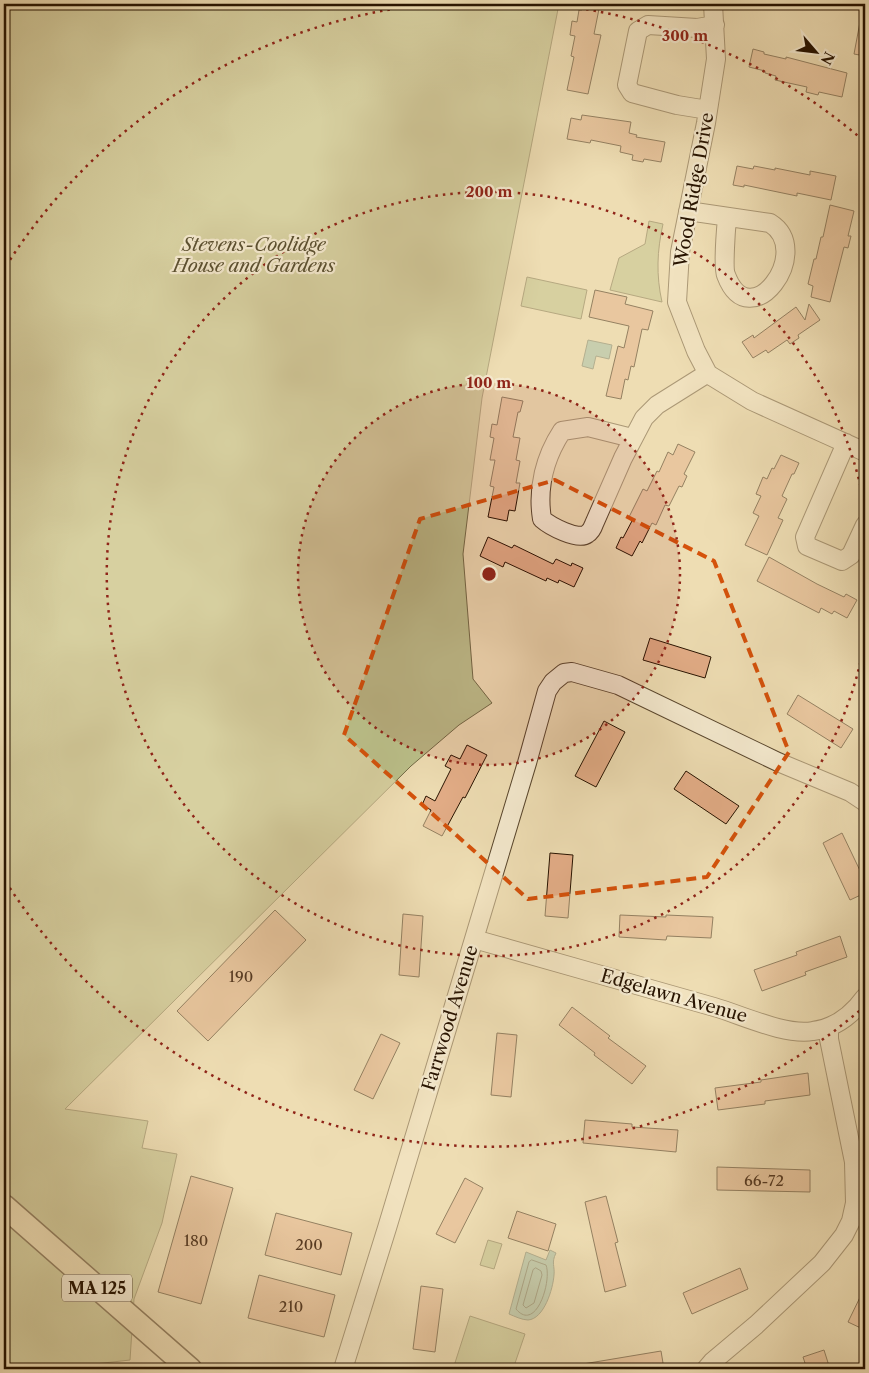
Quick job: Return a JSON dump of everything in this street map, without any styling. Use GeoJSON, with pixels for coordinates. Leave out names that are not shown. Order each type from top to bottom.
{"type":"FeatureCollection","features":[{"type":"Feature","properties":{"kind":"main road","name":"MA 125"},"geometry":{"type":"LineString","coordinates":[[4,1206],[190,1369]]}},
{"type":"Feature","properties":{"kind":"street","name":"Wood Ridge Drive"},"geometry":{"type":"LineString","coordinates":[[713,4],[716,59],[680,252],[677,302],[696,352],[708,373],[752,401],[865,452]]}},
{"type":"Feature","properties":{"kind":"street"},"geometry":{"type":"LineString","coordinates":[[708,110],[677,105],[632,93],[627,85],[638,31],[648,25],[697,28],[715,26]]}},
{"type":"Feature","properties":{"kind":"street"},"geometry":{"type":"LineString","coordinates":[[688,211],[770,223],[778,228],[784,236],[785,252],[783,266],[766,294],[749,299],[741,296],[735,292],[725,274],[726,218]]}},
{"type":"Feature","properties":{"kind":"street"},"geometry":{"type":"LineString","coordinates":[[632,438],[588,427],[562,431],[547,459],[540,496],[542,519],[549,525],[575,535],[582,536],[588,533],[594,524],[632,438],[644,418],[657,405],[708,373]]}},
{"type":"Feature","properties":{"kind":"street"},"geometry":{"type":"LineString","coordinates":[[846,443],[805,536],[807,546],[842,561],[851,556],[865,525]]}},
{"type":"Feature","properties":{"kind":"street","name":"Farrwood Avenue"},"geometry":{"type":"LineString","coordinates":[[343,1369],[527,763],[547,691],[553,682],[564,673],[572,672],[618,685],[778,762],[850,792],[865,802]]}},
{"type":"Feature","properties":{"kind":"street","name":"Edgelawn Avenue"},"geometry":{"type":"LineString","coordinates":[[474,939],[717,1008],[790,1031],[812,1032],[839,1023],[865,997]]}},
{"type":"Feature","properties":{"kind":"street"},"geometry":{"type":"LineString","coordinates":[[706,1369],[822,1263],[844,1235],[851,1221],[855,1203],[854,1162],[829,1040],[829,1027]]}},
{"type":"Feature","properties":{"kind":"highlighted area"},"geometry":{"type":"Polygon","coordinates":[[[555,480],[714,561],[789,752],[707,877],[528,899],[344,735],[420,519],[555,480]]]}},
{"type":"Feature","properties":{"kind":"green space","name":"Stevens-Coolidge House and Gardens"},"geometry":{"type":"Polygon","coordinates":[[[4,4],[559,4],[482,398],[463,554],[473,679],[492,703],[459,725],[411,766],[65,1109],[148,1121],[142,1148],[177,1154],[162,1223],[134,1299],[130,1360],[51,1369],[4,1369],[4,4]]]}},
{"type":"Feature","properties":{"kind":"green space"},"geometry":{"type":"Polygon","coordinates":[[[649,221],[663,224],[658,263],[662,302],[610,290],[619,258],[645,244],[649,221]]]}},
{"type":"Feature","properties":{"kind":"green space"},"geometry":{"type":"Polygon","coordinates":[[[527,277],[587,290],[581,319],[521,306],[527,277]]]}},
{"type":"Feature","properties":{"kind":"green space"},"geometry":{"type":"Polygon","coordinates":[[[488,1240],[502,1244],[494,1269],[480,1265],[488,1240]]]}},
{"type":"Feature","properties":{"kind":"green space"},"geometry":{"type":"Polygon","coordinates":[[[470,1316],[525,1334],[513,1369],[453,1369],[470,1316]]]}},
{"type":"Feature","properties":{"kind":"water"},"geometry":{"type":"Polygon","coordinates":[[[588,340],[612,345],[609,359],[596,356],[593,369],[582,366],[588,340]]]}},
{"type":"Feature","properties":{"kind":"water"},"geometry":{"type":"Polygon","coordinates":[[[550,1250],[556,1253],[553,1262],[554,1275],[550,1295],[543,1309],[539,1315],[528,1320],[509,1314],[526,1252],[546,1260],[550,1250]]]}},
{"type":"Feature","properties":{"kind":"building"},"geometry":{"type":"Polygon","coordinates":[[[583,4],[600,4],[594,34],[601,35],[588,94],[567,90],[574,57],[571,56],[575,36],[570,35],[572,21],[577,22],[579,10],[582,10],[583,4]]]}},
{"type":"Feature","properties":{"kind":"building"},"geometry":{"type":"Polygon","coordinates":[[[860,22],[865,22],[865,56],[854,54],[860,22]]]}},
{"type":"Feature","properties":{"kind":"building"},"geometry":{"type":"Polygon","coordinates":[[[753,49],[764,52],[764,54],[786,59],[786,57],[847,73],[842,97],[819,92],[818,95],[806,92],[807,87],[775,80],[776,76],[749,67],[753,49]]]}},
{"type":"Feature","properties":{"kind":"building"},"geometry":{"type":"Polygon","coordinates":[[[582,115],[631,122],[629,133],[637,135],[636,137],[665,142],[661,162],[644,159],[643,162],[632,160],[633,155],[620,152],[621,146],[591,140],[590,143],[567,139],[571,118],[581,120],[582,115]]]}},
{"type":"Feature","properties":{"kind":"building"},"geometry":{"type":"Polygon","coordinates":[[[737,166],[753,169],[754,166],[775,170],[775,168],[810,175],[810,171],[836,176],[831,200],[797,193],[797,196],[744,185],[744,187],[733,185],[737,166]]]}},
{"type":"Feature","properties":{"kind":"building"},"geometry":{"type":"Polygon","coordinates":[[[830,205],[854,211],[848,236],[851,236],[848,248],[844,247],[830,302],[811,297],[813,286],[808,284],[821,237],[823,237],[830,205]]]}},
{"type":"Feature","properties":{"kind":"building"},"geometry":{"type":"Polygon","coordinates":[[[595,290],[627,297],[625,304],[653,311],[648,330],[642,329],[634,367],[631,366],[628,380],[625,379],[621,399],[606,396],[618,346],[624,348],[629,326],[589,317],[595,290]]]}},
{"type":"Feature","properties":{"kind":"building"},"geometry":{"type":"Polygon","coordinates":[[[809,304],[820,320],[798,335],[799,338],[790,344],[787,340],[768,353],[766,350],[753,358],[742,342],[753,335],[754,338],[796,307],[805,320],[809,304]]]}},
{"type":"Feature","properties":{"kind":"building"},"geometry":{"type":"Polygon","coordinates":[[[502,397],[523,401],[520,412],[518,412],[513,437],[520,438],[516,460],[520,461],[516,483],[520,483],[515,511],[509,510],[507,521],[488,517],[494,487],[490,486],[495,460],[490,460],[494,438],[490,437],[492,424],[497,425],[502,397]]]}},
{"type":"Feature","properties":{"kind":"building"},"geometry":{"type":"Polygon","coordinates":[[[678,444],[695,452],[684,474],[687,476],[682,487],[679,486],[669,506],[665,505],[656,525],[652,523],[642,543],[640,541],[632,556],[616,548],[633,519],[629,517],[643,489],[647,491],[657,471],[659,472],[668,452],[673,455],[678,444]]]}},
{"type":"Feature","properties":{"kind":"building"},"geometry":{"type":"Polygon","coordinates":[[[781,455],[799,463],[782,496],[787,499],[778,518],[783,520],[767,555],[745,545],[759,516],[753,513],[761,496],[756,494],[763,477],[767,479],[781,455]]]}},
{"type":"Feature","properties":{"kind":"building"},"geometry":{"type":"Polygon","coordinates":[[[488,537],[512,548],[514,545],[553,564],[556,559],[571,566],[572,563],[583,568],[574,587],[559,580],[558,583],[547,578],[546,581],[505,562],[503,567],[480,556],[488,537]]]}},
{"type":"Feature","properties":{"kind":"building"},"geometry":{"type":"Polygon","coordinates":[[[769,557],[817,584],[844,597],[846,594],[857,600],[847,618],[834,611],[832,614],[821,608],[819,613],[757,581],[769,557]]]}},
{"type":"Feature","properties":{"kind":"building"},"geometry":{"type":"Polygon","coordinates":[[[650,638],[711,657],[705,678],[643,660],[650,638]]]}},
{"type":"Feature","properties":{"kind":"building"},"geometry":{"type":"Polygon","coordinates":[[[798,695],[853,729],[841,748],[787,714],[798,695]]]}},
{"type":"Feature","properties":{"kind":"building"},"geometry":{"type":"Polygon","coordinates":[[[604,721],[625,732],[596,787],[575,776],[604,721]]]}},
{"type":"Feature","properties":{"kind":"building"},"geometry":{"type":"Polygon","coordinates":[[[467,745],[487,755],[465,798],[463,797],[442,836],[423,826],[431,810],[422,805],[426,796],[435,801],[451,769],[445,766],[451,755],[460,759],[467,745]]]}},
{"type":"Feature","properties":{"kind":"building"},"geometry":{"type":"Polygon","coordinates":[[[686,771],[739,806],[726,824],[674,789],[686,771]]]}},
{"type":"Feature","properties":{"kind":"building"},"geometry":{"type":"Polygon","coordinates":[[[842,833],[865,881],[865,893],[850,900],[823,843],[842,833]]]}},
{"type":"Feature","properties":{"kind":"building"},"geometry":{"type":"Polygon","coordinates":[[[550,853],[573,855],[568,918],[545,916],[550,853]]]}},
{"type":"Feature","properties":{"kind":"building"},"geometry":{"type":"Polygon","coordinates":[[[275,910],[306,940],[208,1041],[177,1011],[275,910]]]}},
{"type":"Feature","properties":{"kind":"building"},"geometry":{"type":"Polygon","coordinates":[[[403,914],[423,916],[419,977],[399,975],[403,914]]]}},
{"type":"Feature","properties":{"kind":"building"},"geometry":{"type":"Polygon","coordinates":[[[620,915],[713,917],[711,938],[667,936],[666,940],[619,937],[620,915]]]}},
{"type":"Feature","properties":{"kind":"building"},"geometry":{"type":"Polygon","coordinates":[[[840,936],[847,957],[805,972],[806,975],[762,991],[754,970],[797,955],[796,952],[840,936]]]}},
{"type":"Feature","properties":{"kind":"building"},"geometry":{"type":"Polygon","coordinates":[[[572,1007],[610,1036],[608,1038],[646,1066],[632,1084],[559,1025],[572,1007]]]}},
{"type":"Feature","properties":{"kind":"building"},"geometry":{"type":"Polygon","coordinates":[[[497,1033],[517,1035],[511,1097],[491,1095],[497,1033]]]}},
{"type":"Feature","properties":{"kind":"building"},"geometry":{"type":"Polygon","coordinates":[[[381,1034],[400,1043],[373,1099],[354,1090],[381,1034]]]}},
{"type":"Feature","properties":{"kind":"building"},"geometry":{"type":"Polygon","coordinates":[[[808,1073],[810,1095],[765,1101],[765,1104],[718,1110],[715,1088],[808,1073]]]}},
{"type":"Feature","properties":{"kind":"building"},"geometry":{"type":"Polygon","coordinates":[[[585,1120],[632,1124],[632,1127],[678,1130],[676,1152],[583,1143],[585,1120]]]}},
{"type":"Feature","properties":{"kind":"building"},"geometry":{"type":"Polygon","coordinates":[[[717,1167],[810,1170],[810,1192],[717,1190],[717,1167]]]}},
{"type":"Feature","properties":{"kind":"building"},"geometry":{"type":"Polygon","coordinates":[[[191,1176],[233,1188],[201,1304],[158,1292],[191,1176]]]}},
{"type":"Feature","properties":{"kind":"building"},"geometry":{"type":"Polygon","coordinates":[[[465,1178],[483,1188],[455,1243],[436,1234],[465,1178]]]}},
{"type":"Feature","properties":{"kind":"building"},"geometry":{"type":"Polygon","coordinates":[[[606,1196],[618,1242],[615,1243],[626,1286],[605,1292],[585,1202],[606,1196]]]}},
{"type":"Feature","properties":{"kind":"building"},"geometry":{"type":"Polygon","coordinates":[[[517,1211],[556,1224],[548,1251],[508,1238],[517,1211]]]}},
{"type":"Feature","properties":{"kind":"building"},"geometry":{"type":"Polygon","coordinates":[[[276,1213],[352,1233],[341,1275],[265,1255],[276,1213]]]}},
{"type":"Feature","properties":{"kind":"building"},"geometry":{"type":"Polygon","coordinates":[[[740,1268],[748,1289],[692,1314],[683,1293],[740,1268]]]}},
{"type":"Feature","properties":{"kind":"building"},"geometry":{"type":"Polygon","coordinates":[[[259,1275],[335,1295],[324,1337],[248,1318],[259,1275]]]}},
{"type":"Feature","properties":{"kind":"building"},"geometry":{"type":"Polygon","coordinates":[[[421,1286],[443,1289],[435,1352],[413,1349],[421,1286]]]}},
{"type":"Feature","properties":{"kind":"building"},"geometry":{"type":"Polygon","coordinates":[[[865,1287],[865,1330],[848,1322],[865,1287]]]}},
{"type":"Feature","properties":{"kind":"building"},"geometry":{"type":"Polygon","coordinates":[[[824,1350],[830,1369],[807,1369],[803,1357],[824,1350]]]}},
{"type":"Feature","properties":{"kind":"building"},"geometry":{"type":"Polygon","coordinates":[[[661,1351],[664,1369],[583,1369],[583,1364],[661,1351]]]}}]}
